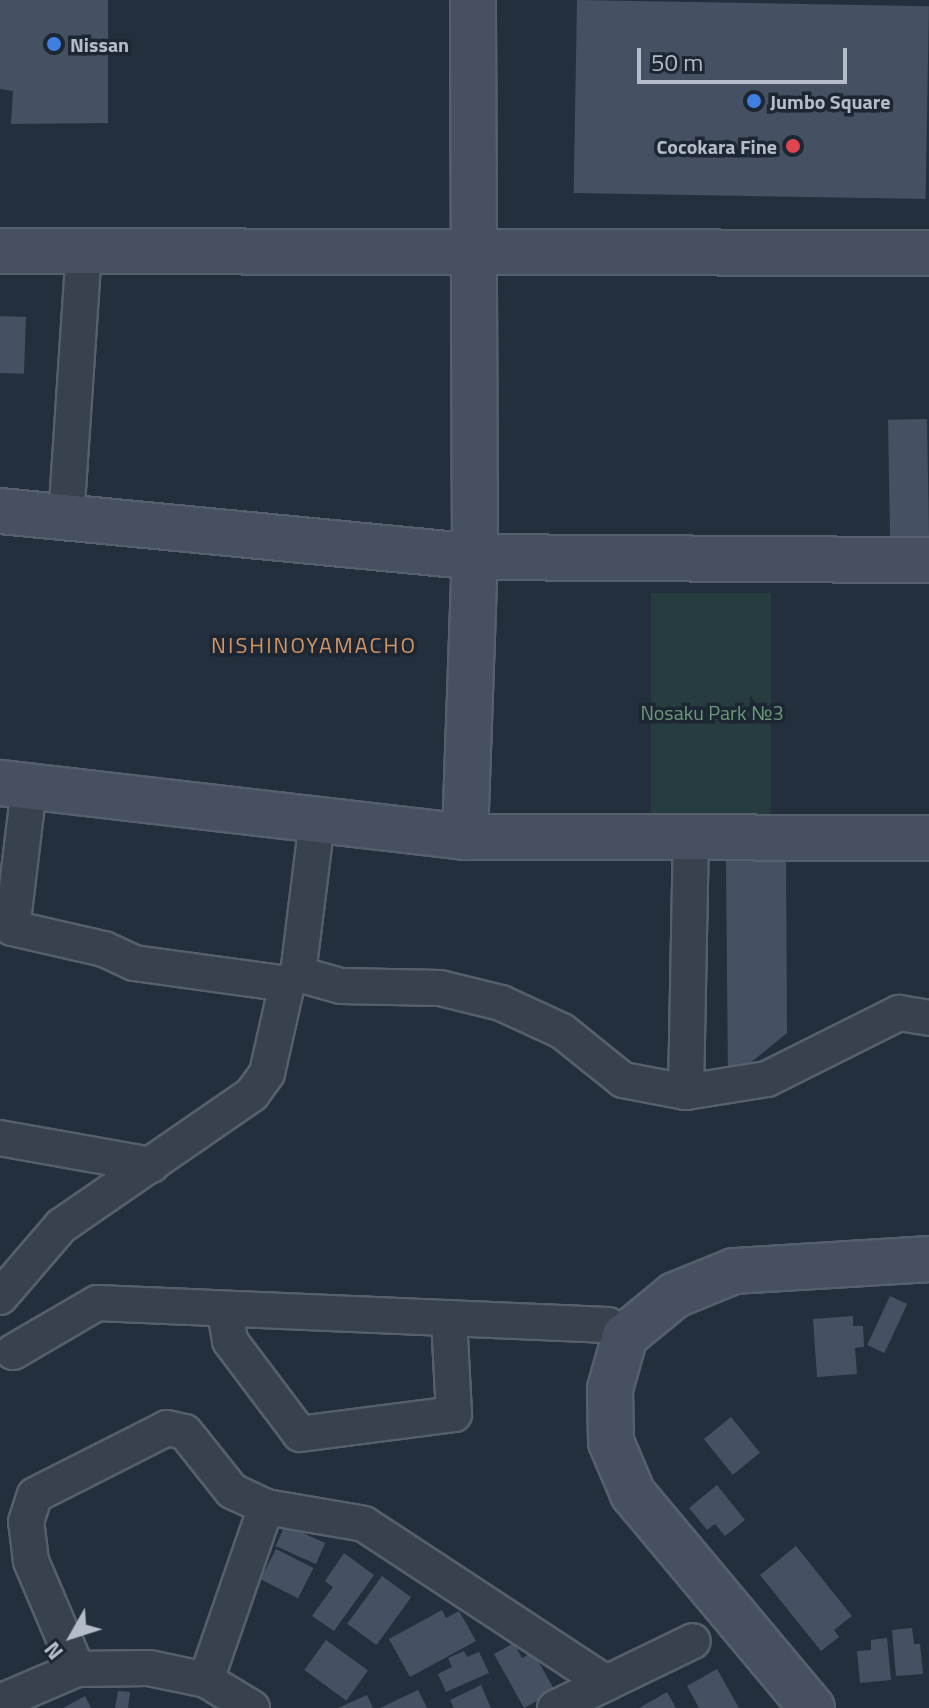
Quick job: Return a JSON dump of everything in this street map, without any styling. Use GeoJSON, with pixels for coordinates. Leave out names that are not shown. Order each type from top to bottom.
{"type":"FeatureCollection","features":[{"type":"Feature","properties":{"kind":"street"},"geometry":{"type":"LineString","coordinates":[[465,837],[475,557],[473,0]]}},
{"type":"Feature","properties":{"kind":"street"},"geometry":{"type":"LineString","coordinates":[[0,251],[929,253]]}},
{"type":"Feature","properties":{"kind":"street"},"geometry":{"type":"LineString","coordinates":[[66,520],[84,251]]}},
{"type":"Feature","properties":{"kind":"street"},"geometry":{"type":"LineString","coordinates":[[0,511],[66,520],[475,557],[929,560]]}},
{"type":"Feature","properties":{"kind":"street"},"geometry":{"type":"LineString","coordinates":[[929,838],[465,837],[15,786],[12,928],[104,949],[134,963],[341,986],[440,988],[501,1003],[562,1031],[623,1080],[686,1092],[767,1079],[899,1013],[929,1018]]}},
{"type":"Feature","properties":{"kind":"street"},"geometry":{"type":"LineString","coordinates":[[0,1297],[61,1226],[152,1165],[260,1084],[267,1073],[292,979],[317,821]]}},
{"type":"Feature","properties":{"kind":"street"},"geometry":{"type":"LineString","coordinates":[[686,1092],[691,838]]}},
{"type":"Feature","properties":{"kind":"street"},"geometry":{"type":"LineString","coordinates":[[18,1133],[152,1165]]}},
{"type":"Feature","properties":{"kind":"street"},"geometry":{"type":"LineString","coordinates":[[812,1708],[633,1494],[611,1442],[610,1389],[625,1336],[675,1295],[734,1271],[929,1259]]}},
{"type":"Feature","properties":{"kind":"street"},"geometry":{"type":"LineString","coordinates":[[13,1352],[97,1303],[225,1312],[608,1325],[625,1336]]}},
{"type":"Feature","properties":{"kind":"street"},"geometry":{"type":"LineString","coordinates":[[225,1312],[230,1341],[300,1434],[454,1414],[449,1318]]}},
{"type":"Feature","properties":{"kind":"street"},"geometry":{"type":"LineString","coordinates":[[77,1669],[31,1561],[26,1522],[35,1495],[167,1428],[185,1432],[232,1491],[266,1507],[364,1524],[606,1683]]}},
{"type":"Feature","properties":{"kind":"street"},"geometry":{"type":"LineString","coordinates":[[206,1680],[266,1507]]}},
{"type":"Feature","properties":{"kind":"street"},"geometry":{"type":"LineString","coordinates":[[555,1708],[693,1641]]}},
{"type":"Feature","properties":{"kind":"street"},"geometry":{"type":"LineString","coordinates":[[0,1702],[77,1669],[149,1668],[206,1680],[252,1708]]}},
{"type":"Feature","properties":{"kind":"green space","name":"Nosaku Park №3"},"geometry":{"type":"Polygon","coordinates":[[[651,593],[771,593],[771,831],[651,831],[651,593]]]}},
{"type":"Feature","properties":{"kind":"building","name":"Nissan"},"geometry":{"type":"Polygon","coordinates":[[[0,0],[108,0],[108,123],[11,124],[13,91],[0,89],[0,0]]]}},
{"type":"Feature","properties":{"kind":"building","name":"Jumbo Square"},"geometry":{"type":"Polygon","coordinates":[[[577,0],[929,6],[926,199],[574,193],[577,0]]]}},
{"type":"Feature","properties":{"kind":"building"},"geometry":{"type":"Polygon","coordinates":[[[0,316],[26,317],[24,374],[0,373],[0,316]]]}},
{"type":"Feature","properties":{"kind":"building"},"geometry":{"type":"Polygon","coordinates":[[[927,419],[929,539],[890,540],[888,420],[927,419]]]}},
{"type":"Feature","properties":{"kind":"building"},"geometry":{"type":"Polygon","coordinates":[[[786,854],[787,1033],[728,1081],[726,859],[786,854]]]}},
{"type":"Feature","properties":{"kind":"building"},"geometry":{"type":"Polygon","coordinates":[[[890,1296],[907,1304],[884,1353],[867,1345],[890,1296]]]}},
{"type":"Feature","properties":{"kind":"building"},"geometry":{"type":"Polygon","coordinates":[[[853,1316],[853,1326],[863,1326],[864,1347],[855,1348],[857,1374],[817,1377],[813,1319],[853,1316]]]}},
{"type":"Feature","properties":{"kind":"building"},"geometry":{"type":"Polygon","coordinates":[[[731,1417],[760,1453],[733,1475],[704,1439],[731,1417]]]}},
{"type":"Feature","properties":{"kind":"building"},"geometry":{"type":"Polygon","coordinates":[[[717,1485],[745,1520],[725,1536],[715,1524],[707,1530],[689,1508],[717,1485]]]}},
{"type":"Feature","properties":{"kind":"building"},"geometry":{"type":"Polygon","coordinates":[[[285,1525],[325,1543],[316,1564],[276,1546],[285,1525]]]}},
{"type":"Feature","properties":{"kind":"building"},"geometry":{"type":"Polygon","coordinates":[[[796,1546],[852,1616],[834,1630],[839,1637],[821,1651],[760,1575],[796,1546]]]}},
{"type":"Feature","properties":{"kind":"building"},"geometry":{"type":"Polygon","coordinates":[[[276,1549],[313,1568],[298,1598],[261,1579],[276,1549]]]}},
{"type":"Feature","properties":{"kind":"building"},"geometry":{"type":"Polygon","coordinates":[[[344,1553],[374,1575],[334,1631],[312,1616],[333,1587],[325,1581],[344,1553]]]}},
{"type":"Feature","properties":{"kind":"building"},"geometry":{"type":"Polygon","coordinates":[[[382,1576],[411,1597],[376,1645],[347,1624],[382,1576]]]}},
{"type":"Feature","properties":{"kind":"building"},"geometry":{"type":"Polygon","coordinates":[[[442,1610],[446,1618],[459,1611],[476,1641],[410,1677],[389,1639],[442,1610]]]}},
{"type":"Feature","properties":{"kind":"building"},"geometry":{"type":"Polygon","coordinates":[[[912,1628],[914,1644],[920,1644],[923,1674],[896,1676],[892,1630],[912,1628]]]}},
{"type":"Feature","properties":{"kind":"building"},"geometry":{"type":"Polygon","coordinates":[[[887,1638],[891,1680],[860,1683],[857,1651],[871,1650],[871,1640],[887,1638]]]}},
{"type":"Feature","properties":{"kind":"building"},"geometry":{"type":"Polygon","coordinates":[[[326,1640],[368,1671],[346,1700],[304,1670],[326,1640]]]}},
{"type":"Feature","properties":{"kind":"building"},"geometry":{"type":"Polygon","coordinates":[[[514,1643],[522,1658],[533,1652],[555,1691],[524,1708],[494,1654],[514,1643]]]}},
{"type":"Feature","properties":{"kind":"building"},"geometry":{"type":"Polygon","coordinates":[[[464,1651],[467,1657],[479,1652],[489,1673],[446,1692],[438,1674],[452,1667],[448,1658],[464,1651]]]}},
{"type":"Feature","properties":{"kind":"building"},"geometry":{"type":"Polygon","coordinates":[[[717,1669],[739,1708],[699,1708],[687,1686],[717,1669]]]}},
{"type":"Feature","properties":{"kind":"building"},"geometry":{"type":"Polygon","coordinates":[[[481,1685],[491,1708],[454,1708],[450,1700],[481,1685]]]}},
{"type":"Feature","properties":{"kind":"building"},"geometry":{"type":"Polygon","coordinates":[[[418,1690],[427,1708],[380,1708],[418,1690]]]}},
{"type":"Feature","properties":{"kind":"building"},"geometry":{"type":"Polygon","coordinates":[[[118,1691],[130,1692],[128,1708],[115,1708],[118,1691]]]}},
{"type":"Feature","properties":{"kind":"building"},"geometry":{"type":"Polygon","coordinates":[[[667,1692],[676,1708],[639,1708],[667,1692]]]}},
{"type":"Feature","properties":{"kind":"building"},"geometry":{"type":"Polygon","coordinates":[[[367,1695],[373,1708],[338,1708],[367,1695]]]}},
{"type":"Feature","properties":{"kind":"building"},"geometry":{"type":"Polygon","coordinates":[[[85,1696],[91,1708],[63,1708],[85,1696]]]}},
{"type":"Feature","properties":{"kind":"place","name":"Nissan"},"geometry":{"type":"Point","coordinates":[54,44]}},
{"type":"Feature","properties":{"kind":"place","name":"Jumbo Square"},"geometry":{"type":"Point","coordinates":[754,101]}},
{"type":"Feature","properties":{"kind":"place","name":"Cocokara Fine"},"geometry":{"type":"Point","coordinates":[793,146]}},
{"type":"Feature","properties":{"kind":"district","name":"NISHINOYAMACHO"},"geometry":{"type":"Point","coordinates":[314,646]}}]}
